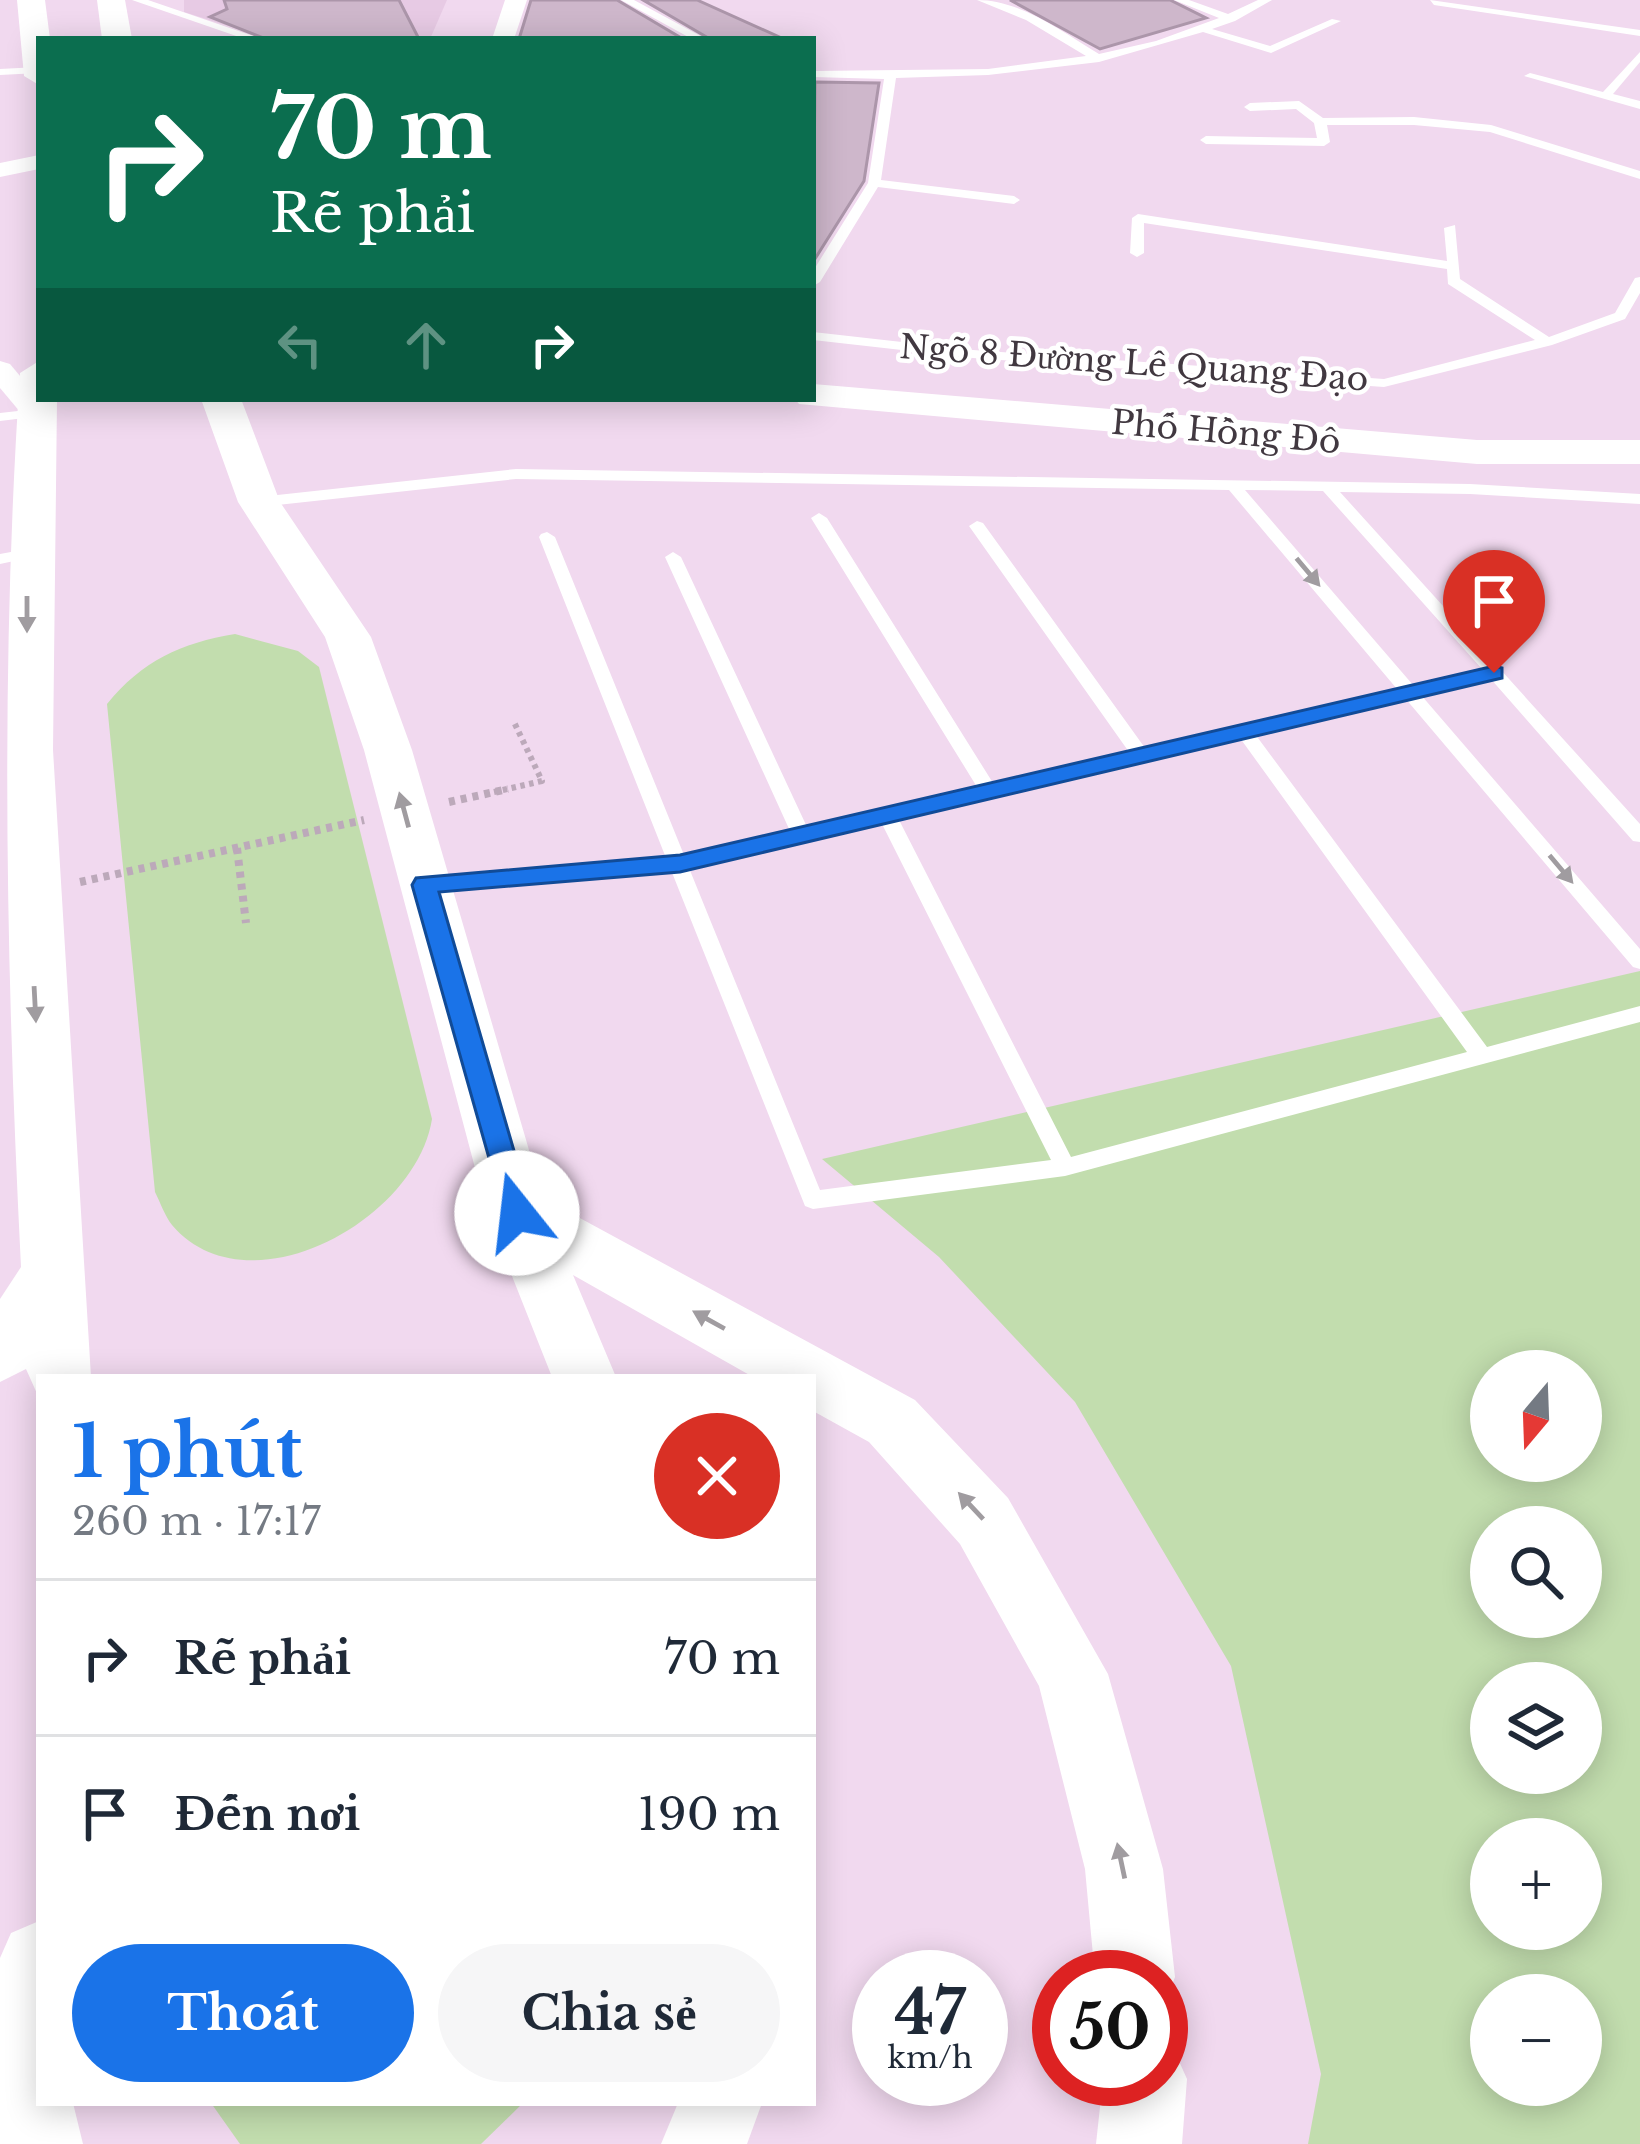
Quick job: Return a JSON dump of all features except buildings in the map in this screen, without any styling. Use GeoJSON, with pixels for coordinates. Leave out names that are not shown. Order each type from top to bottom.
{"type":"FeatureCollection","features":[{"type":"Feature","properties":{"kind":"main road"},"geometry":{"type":"LineString","coordinates":[[32,0],[36,49]]}},
{"type":"Feature","properties":{"kind":"main road"},"geometry":{"type":"LineString","coordinates":[[111,0],[117,36]]}},
{"type":"Feature","properties":{"kind":"main road","name":"Phố Hồng Đô"},"geometry":{"type":"LineString","coordinates":[[816,396],[1477,452],[1640,452]]}},
{"type":"Feature","properties":{"kind":"main road"},"geometry":{"type":"LineString","coordinates":[[25,401],[14,557],[34,998],[58,1374]]}},
{"type":"Feature","properties":{"kind":"main road"},"geometry":{"type":"LineString","coordinates":[[222,402],[260,502],[348,638],[388,750],[517,1213],[583,1374]]}},
{"type":"Feature","properties":{"kind":"main road"},"geometry":{"type":"LineString","coordinates":[[517,1213],[807,1374]]}},
{"type":"Feature","properties":{"kind":"main road"},"geometry":{"type":"LineString","coordinates":[[0,1354],[50,1275]]}},
{"type":"Feature","properties":{"kind":"main road"},"geometry":{"type":"LineString","coordinates":[[816,1379],[892,1421],[985,1521],[1072,1674],[1124,1869],[1132,1950]]}},
{"type":"Feature","properties":{"kind":"main road"},"geometry":{"type":"LineString","coordinates":[[25,2125],[36,1996]]}},
{"type":"Feature","properties":{"kind":"main road"},"geometry":{"type":"LineString","coordinates":[[1139,2144],[1142,2106]]}},
{"type":"Feature","properties":{"kind":"street"},"geometry":{"type":"LineString","coordinates":[[503,36],[516,0]]}},
{"type":"Feature","properties":{"kind":"street"},"geometry":{"type":"LineString","coordinates":[[0,170],[36,163]]}},
{"type":"Feature","properties":{"kind":"street"},"geometry":{"type":"LineString","coordinates":[[0,370],[25,401]]}},
{"type":"Feature","properties":{"kind":"lane"},"geometry":{"type":"LineString","coordinates":[[137,0],[247,36]]}},
{"type":"Feature","properties":{"kind":"lane"},"geometry":{"type":"LineString","coordinates":[[626,0],[694,36]]}},
{"type":"Feature","properties":{"kind":"lane"},"geometry":{"type":"LineString","coordinates":[[982,0],[1030,19],[1099,59]]}},
{"type":"Feature","properties":{"kind":"lane"},"geometry":{"type":"LineString","coordinates":[[1179,0],[1231,19]]}},
{"type":"Feature","properties":{"kind":"lane"},"geometry":{"type":"LineString","coordinates":[[816,74],[890,78],[1099,59],[1208,31],[1268,0]]}},
{"type":"Feature","properties":{"kind":"lane"},"geometry":{"type":"LineString","coordinates":[[1434,2],[1640,33]]}},
{"type":"Feature","properties":{"kind":"lane"},"geometry":{"type":"LineString","coordinates":[[1208,31],[1271,50],[1336,21]]}},
{"type":"Feature","properties":{"kind":"lane"},"geometry":{"type":"LineString","coordinates":[[1607,94],[1640,55]]}},
{"type":"Feature","properties":{"kind":"lane"},"geometry":{"type":"LineString","coordinates":[[0,72],[36,73]]}},
{"type":"Feature","properties":{"kind":"lane"},"geometry":{"type":"LineString","coordinates":[[1530,76],[1640,105]]}},
{"type":"Feature","properties":{"kind":"lane"},"geometry":{"type":"LineString","coordinates":[[816,277],[874,183],[890,78]]}},
{"type":"Feature","properties":{"kind":"lane"},"geometry":{"type":"LineString","coordinates":[[1250,107],[1299,105],[1320,122],[1414,121],[1491,129],[1640,175]]}},
{"type":"Feature","properties":{"kind":"lane"},"geometry":{"type":"LineString","coordinates":[[1206,140],[1324,142],[1320,122]]}},
{"type":"Feature","properties":{"kind":"lane"},"geometry":{"type":"LineString","coordinates":[[874,183],[1013,200]]}},
{"type":"Feature","properties":{"kind":"lane"},"geometry":{"type":"LineString","coordinates":[[1137,253],[1138,218],[1454,266]]}},
{"type":"Feature","properties":{"kind":"lane"},"geometry":{"type":"LineString","coordinates":[[1450,228],[1453,281],[1546,342]]}},
{"type":"Feature","properties":{"kind":"lane","name":"Ngõ 8 Đường Lê Quang Đạo"},"geometry":{"type":"LineString","coordinates":[[816,336],[973,354],[1384,383],[1546,342],[1621,316],[1640,281]]}},
{"type":"Feature","properties":{"kind":"lane"},"geometry":{"type":"LineString","coordinates":[[260,502],[516,475],[1327,486],[1640,499]]}},
{"type":"Feature","properties":{"kind":"lane"},"geometry":{"type":"LineString","coordinates":[[1232,484],[1640,962]]}},
{"type":"Feature","properties":{"kind":"lane"},"geometry":{"type":"LineString","coordinates":[[1327,486],[1640,836]]}},
{"type":"Feature","properties":{"kind":"lane"},"geometry":{"type":"LineString","coordinates":[[819,518],[989,790]]}},
{"type":"Feature","properties":{"kind":"lane"},"geometry":{"type":"LineString","coordinates":[[977,526],[1141,755]]}},
{"type":"Feature","properties":{"kind":"lane"},"geometry":{"type":"LineString","coordinates":[[547,537],[813,1200],[1065,1167],[1640,1014]]}},
{"type":"Feature","properties":{"kind":"lane"},"geometry":{"type":"LineString","coordinates":[[673,557],[801,835]]}},
{"type":"Feature","properties":{"kind":"lane"},"geometry":{"type":"LineString","coordinates":[[424,885],[680,863],[1494,673]]}},
{"type":"Feature","properties":{"kind":"lane"},"geometry":{"type":"LineString","coordinates":[[1244,731],[1482,1056]]}},
{"type":"Feature","properties":{"kind":"lane"},"geometry":{"type":"LineString","coordinates":[[887,815],[1065,1167]]}},
{"type":"Feature","properties":{"kind":"path"},"geometry":{"type":"LineString","coordinates":[[433,805],[542,782],[514,722]]}},
{"type":"Feature","properties":{"kind":"path"},"geometry":{"type":"LineString","coordinates":[[64,885],[368,819]]}},
{"type":"Feature","properties":{"kind":"path"},"geometry":{"type":"LineString","coordinates":[[237,848],[246,923]]}},
{"type":"Feature","properties":{"kind":"shaded area"},"geometry":{"type":"Polygon","coordinates":[[[184,0],[447,0],[431,36],[260,36],[184,12],[184,0]]]}},
{"type":"Feature","properties":{"kind":"green space"},"geometry":{"type":"Polygon","coordinates":[[[235,634],[298,651],[319,667],[432,1119],[419,1156],[395,1191],[362,1221],[324,1243],[283,1257],[242,1260],[204,1250],[172,1225],[155,1192],[107,704],[134,676],[164,656],[235,634]]]}},
{"type":"Feature","properties":{"kind":"green space"},"geometry":{"type":"Polygon","coordinates":[[[1640,971],[1640,2144],[1308,2144],[1321,2074],[1231,1666],[1075,1402],[939,1257],[822,1159],[1640,971]]]}},
{"type":"Feature","properties":{"kind":"green space"},"geometry":{"type":"Polygon","coordinates":[[[213,2106],[520,2106],[481,2144],[240,2144],[213,2106]]]}},
{"type":"Feature","properties":{"kind":"route"},"geometry":{"type":"LineString","coordinates":[[517,1213],[424,885],[567,869],[680,863],[1494,673]]}}]}
